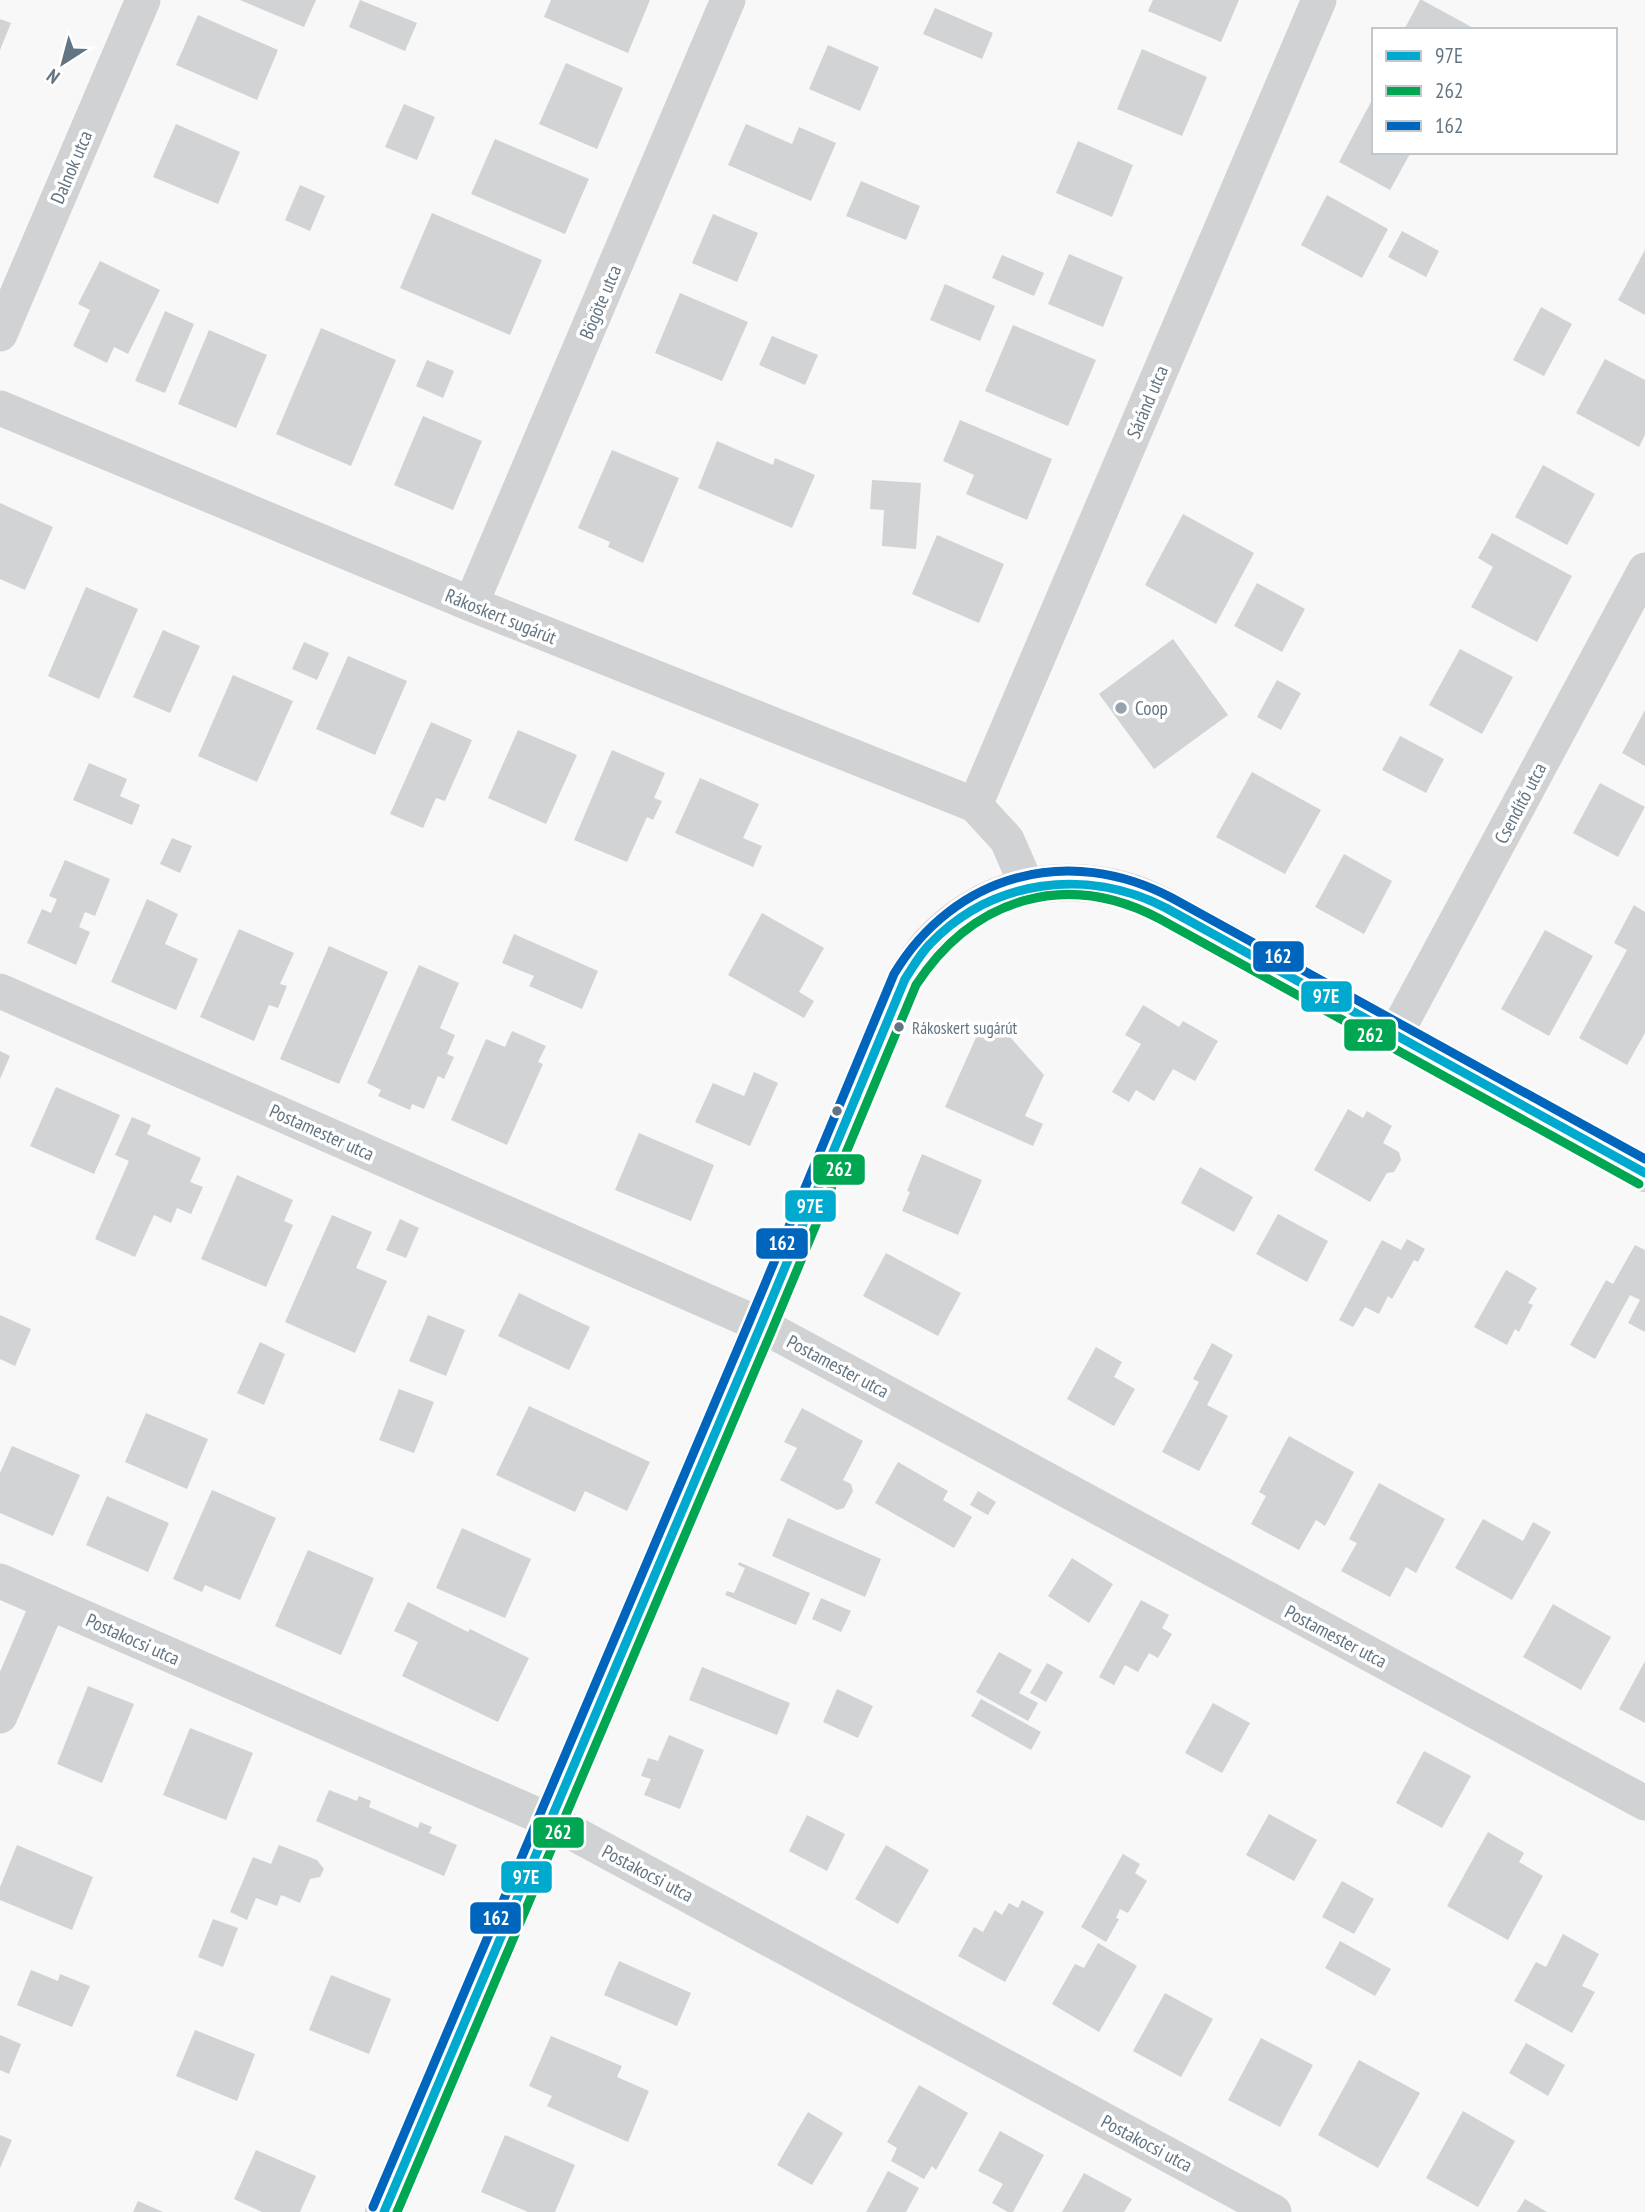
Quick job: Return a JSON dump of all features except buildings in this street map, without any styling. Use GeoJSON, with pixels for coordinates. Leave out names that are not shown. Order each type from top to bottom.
{"type":"FeatureCollection","features":[{"type":"Feature","properties":{"kind":"street","name":"Dalnok utca"},"geometry":{"type":"LineString","coordinates":[[0,334],[143,0]]}},
{"type":"Feature","properties":{"kind":"street","name":"Bögöte utca"},"geometry":{"type":"LineString","coordinates":[[471,604],[728,0]]}},
{"type":"Feature","properties":{"kind":"street","name":"Sáránd utca"},"geometry":{"type":"LineString","coordinates":[[975,804],[1319,0]]}},
{"type":"Feature","properties":{"kind":"street","name":"Rákoskert sugárút"},"geometry":{"type":"LineString","coordinates":[[0,408],[471,604],[975,804],[1007,840],[1027,886]]}},
{"type":"Feature","properties":{"kind":"street","name":"Csendítő utca"},"geometry":{"type":"LineString","coordinates":[[1395,1035],[1645,570]]}},
{"type":"Feature","properties":{"kind":"street"},"geometry":{"type":"LineString","coordinates":[[384,2212],[905,979],[928,946],[955,920],[990,899],[1027,886],[1059,881],[1128,891],[1189,921],[1645,1173]]}},
{"type":"Feature","properties":{"kind":"street","name":"Postamester utca"},"geometry":{"type":"LineString","coordinates":[[0,991],[761,1325],[1645,1803]]}},
{"type":"Feature","properties":{"kind":"street","name":"Postakocsi utca"},"geometry":{"type":"LineString","coordinates":[[0,1581],[549,1820],[1274,2212]]}},
{"type":"Feature","properties":{"kind":"street"},"geometry":{"type":"LineString","coordinates":[[0,1716],[49,1602]]}},
{"type":"Feature","properties":{"kind":"transit line","name":"162"},"geometry":{"type":"LineString","coordinates":[[373,2207],[894,974],[919,940],[948,912],[981,892],[1017,878],[1055,872],[1094,873],[1133,881],[1172,898],[1645,1159]]}},
{"type":"Feature","properties":{"kind":"transit line","name":"97E"},"geometry":{"type":"LineString","coordinates":[[384,2212],[905,979],[926,948],[955,922],[982,905],[1011,893],[1042,886],[1073,884],[1105,887],[1136,895],[1166,908],[1645,1173]]}},
{"type":"Feature","properties":{"kind":"transit line","name":"262"},"geometry":{"type":"LineString","coordinates":[[397,2212],[916,985],[939,955],[965,931],[993,913],[1024,901],[1057,895],[1090,896],[1125,904],[1160,919],[1639,1184]]}},
{"type":"Feature","properties":{"kind":"place","name":"Coop"},"geometry":{"type":"Point","coordinates":[1121,708]}},
{"type":"Feature","properties":{"kind":"place","name":"Rákoskert sugárút"},"geometry":{"type":"Point","coordinates":[899,1027]}}]}
